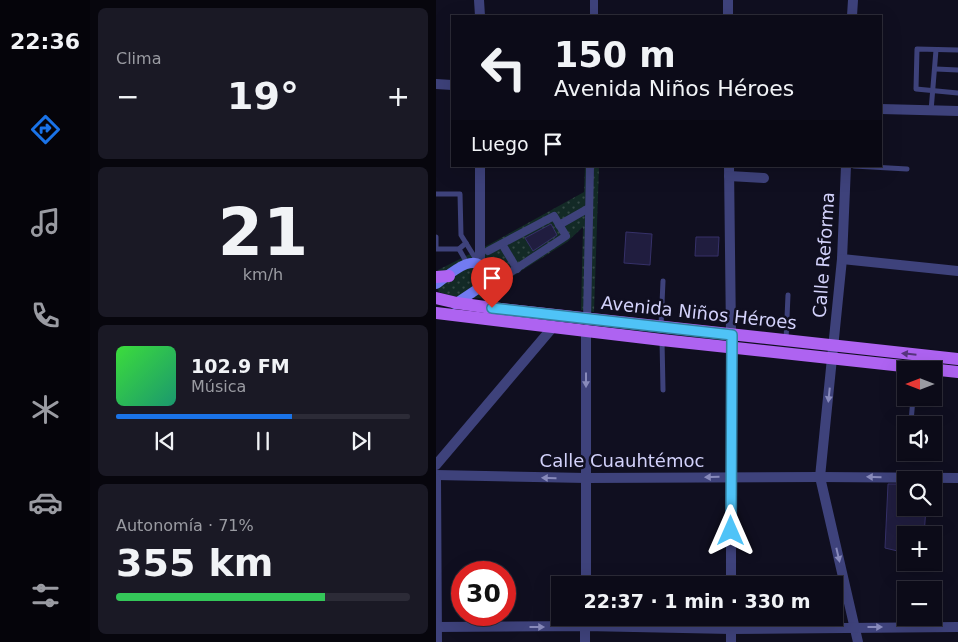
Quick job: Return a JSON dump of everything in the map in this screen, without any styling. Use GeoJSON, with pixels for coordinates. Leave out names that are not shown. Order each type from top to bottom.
{"type":"FeatureCollection","features":[{"type":"Feature","properties":{"kind":"main road"},"geometry":{"type":"LineString","coordinates":[[436,284],[442,276],[472,262],[480,265],[486,278],[482,286],[457,303],[437,313]]}},
{"type":"Feature","properties":{"kind":"main road","name":"Avenida Niños Héroes"},"geometry":{"type":"LineString","coordinates":[[436,298],[586,325],[833,352],[958,359]]}},
{"type":"Feature","properties":{"kind":"main road","name":"Avenida Niños Héroes"},"geometry":{"type":"LineString","coordinates":[[437,313],[553,327],[586,325]]}},
{"type":"Feature","properties":{"kind":"main road","name":"Avenida Niños Héroes"},"geometry":{"type":"LineString","coordinates":[[732,341],[786,341],[897,365]]}},
{"type":"Feature","properties":{"kind":"main road","name":"Avenida Niños Héroes"},"geometry":{"type":"LineString","coordinates":[[942,371],[958,372]]}},
{"type":"Feature","properties":{"kind":"street"},"geometry":{"type":"LineString","coordinates":[[480,0],[480,15]]}},
{"type":"Feature","properties":{"kind":"street"},"geometry":{"type":"LineString","coordinates":[[594,0],[594,15]]}},
{"type":"Feature","properties":{"kind":"street"},"geometry":{"type":"LineString","coordinates":[[728,0],[728,15]]}},
{"type":"Feature","properties":{"kind":"street"},"geometry":{"type":"LineString","coordinates":[[852,15],[853,0]]}},
{"type":"Feature","properties":{"kind":"street"},"geometry":{"type":"LineString","coordinates":[[436,84],[451,85]]}},
{"type":"Feature","properties":{"kind":"street"},"geometry":{"type":"LineString","coordinates":[[882,109],[958,112]]}},
{"type":"Feature","properties":{"kind":"street"},"geometry":{"type":"LineString","coordinates":[[480,167],[480,265]]}},
{"type":"Feature","properties":{"kind":"street"},"geometry":{"type":"LineString","coordinates":[[586,576],[586,325],[590,167]]}},
{"type":"Feature","properties":{"kind":"street","name":"Calle Reforma"},"geometry":{"type":"LineString","coordinates":[[846,167],[842,259],[820,477],[858,642]]}},
{"type":"Feature","properties":{"kind":"street"},"geometry":{"type":"LineString","coordinates":[[731,576],[732,341],[729,171],[764,178]]}},
{"type":"Feature","properties":{"kind":"street"},"geometry":{"type":"LineString","coordinates":[[559,225],[589,208]]}},
{"type":"Feature","properties":{"kind":"street"},"geometry":{"type":"LineString","coordinates":[[488,251],[554,216],[566,236],[488,287]]}},
{"type":"Feature","properties":{"kind":"street"},"geometry":{"type":"LineString","coordinates":[[502,244],[517,269]]}},
{"type":"Feature","properties":{"kind":"street"},"geometry":{"type":"LineString","coordinates":[[842,259],[958,270]]}},
{"type":"Feature","properties":{"kind":"street"},"geometry":{"type":"LineString","coordinates":[[436,465],[553,327]]}},
{"type":"Feature","properties":{"kind":"street","name":"Calle Cuauhtémoc"},"geometry":{"type":"LineString","coordinates":[[436,475],[586,478],[958,478]]}},
{"type":"Feature","properties":{"kind":"street"},"geometry":{"type":"LineString","coordinates":[[436,479],[437,642]]}},
{"type":"Feature","properties":{"kind":"street"},"geometry":{"type":"LineString","coordinates":[[437,627],[551,623]]}},
{"type":"Feature","properties":{"kind":"street"},"geometry":{"type":"LineString","coordinates":[[585,642],[586,626]]}},
{"type":"Feature","properties":{"kind":"street"},"geometry":{"type":"LineString","coordinates":[[669,626],[731,629],[958,627]]}},
{"type":"Feature","properties":{"kind":"street"},"geometry":{"type":"LineString","coordinates":[[731,629],[731,642]]}},
{"type":"Feature","properties":{"kind":"lane"},"geometry":{"type":"LineString","coordinates":[[958,50],[918,49],[916,89],[958,93]]}},
{"type":"Feature","properties":{"kind":"lane"},"geometry":{"type":"LineString","coordinates":[[931,110],[936,69],[936,50]]}},
{"type":"Feature","properties":{"kind":"lane"},"geometry":{"type":"LineString","coordinates":[[936,69],[958,70]]}},
{"type":"Feature","properties":{"kind":"lane"},"geometry":{"type":"LineString","coordinates":[[872,167],[907,169]]}},
{"type":"Feature","properties":{"kind":"lane"},"geometry":{"type":"LineString","coordinates":[[436,194],[460,194],[461,235],[480,265]]}},
{"type":"Feature","properties":{"kind":"lane"},"geometry":{"type":"LineString","coordinates":[[436,237],[436,249],[459,249],[466,242]]}},
{"type":"Feature","properties":{"kind":"lane"},"geometry":{"type":"LineString","coordinates":[[459,249],[467,263]]}},
{"type":"Feature","properties":{"kind":"lane"},"geometry":{"type":"LineString","coordinates":[[663,281],[661,333],[663,390]]}},
{"type":"Feature","properties":{"kind":"lane"},"geometry":{"type":"LineString","coordinates":[[786,341],[788,295]]}},
{"type":"Feature","properties":{"kind":"green space"},"geometry":{"type":"Polygon","coordinates":[[[585,167],[599,167],[594,312],[581,310],[583,227],[567,242],[491,290],[490,299],[451,296],[439,292],[436,284],[438,270],[490,244],[584,192],[585,167]]]}},
{"type":"Feature","properties":{"kind":"building"},"geometry":{"type":"Polygon","coordinates":[[[551,224],[557,235],[533,251],[525,238],[551,224]]]}},
{"type":"Feature","properties":{"kind":"building"},"geometry":{"type":"Polygon","coordinates":[[[626,232],[652,234],[650,265],[624,263],[626,232]]]}},
{"type":"Feature","properties":{"kind":"building"},"geometry":{"type":"Polygon","coordinates":[[[696,237],[719,237],[718,256],[695,256],[696,237]]]}},
{"type":"Feature","properties":{"kind":"building"},"geometry":{"type":"Polygon","coordinates":[[[888,484],[897,484],[897,516],[925,516],[925,526],[897,526],[897,551],[885,548],[888,484]]]}},
{"type":"Feature","properties":{"kind":"route"},"geometry":{"type":"LineString","coordinates":[[492,308],[732,335],[731,531]]}}]}
